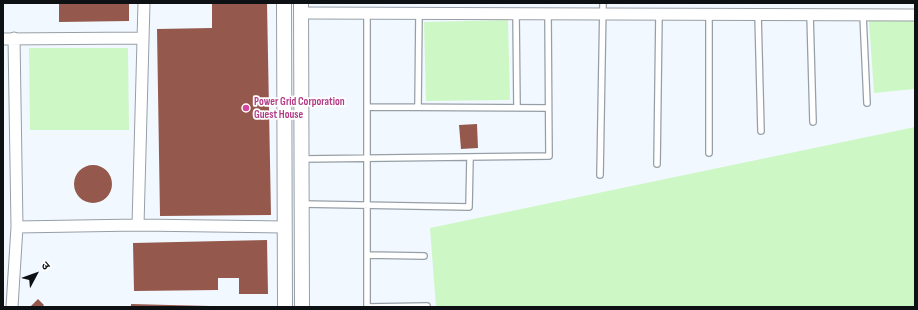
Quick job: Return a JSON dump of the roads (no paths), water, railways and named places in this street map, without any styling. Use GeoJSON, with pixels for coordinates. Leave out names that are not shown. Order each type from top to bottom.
{"type":"FeatureCollection","features":[{"type":"Feature","properties":{"kind":"street"},"geometry":{"type":"LineString","coordinates":[[138,225],[144,3]]}},
{"type":"Feature","properties":{"kind":"street"},"geometry":{"type":"LineString","coordinates":[[284,3],[285,307]]}},
{"type":"Feature","properties":{"kind":"street"},"geometry":{"type":"LineString","coordinates":[[302,307],[301,8],[367,13],[548,14],[603,8],[659,14],[915,15]]}},
{"type":"Feature","properties":{"kind":"street"},"geometry":{"type":"LineString","coordinates":[[3,38],[143,38]]}},
{"type":"Feature","properties":{"kind":"street"},"geometry":{"type":"LineString","coordinates":[[12,307],[17,227],[14,38]]}},
{"type":"Feature","properties":{"kind":"street"},"geometry":{"type":"LineString","coordinates":[[17,227],[138,225],[285,226]]}},
{"type":"Feature","properties":{"kind":"lane"},"geometry":{"type":"LineString","coordinates":[[600,174],[603,8]]}},
{"type":"Feature","properties":{"kind":"lane"},"geometry":{"type":"LineString","coordinates":[[367,13],[367,307],[427,306]]}},
{"type":"Feature","properties":{"kind":"lane"},"geometry":{"type":"LineString","coordinates":[[418,107],[419,13]]}},
{"type":"Feature","properties":{"kind":"lane"},"geometry":{"type":"LineString","coordinates":[[516,14],[517,108]]}},
{"type":"Feature","properties":{"kind":"lane"},"geometry":{"type":"LineString","coordinates":[[302,159],[549,156],[548,14]]}},
{"type":"Feature","properties":{"kind":"lane"},"geometry":{"type":"LineString","coordinates":[[657,164],[659,14]]}},
{"type":"Feature","properties":{"kind":"lane"},"geometry":{"type":"LineString","coordinates":[[708,153],[709,14]]}},
{"type":"Feature","properties":{"kind":"lane"},"geometry":{"type":"LineString","coordinates":[[758,14],[761,130]]}},
{"type":"Feature","properties":{"kind":"lane"},"geometry":{"type":"LineString","coordinates":[[810,14],[813,122]]}},
{"type":"Feature","properties":{"kind":"lane"},"geometry":{"type":"LineString","coordinates":[[863,15],[867,103]]}},
{"type":"Feature","properties":{"kind":"lane"},"geometry":{"type":"LineString","coordinates":[[367,107],[548,108]]}},
{"type":"Feature","properties":{"kind":"lane"},"geometry":{"type":"LineString","coordinates":[[302,204],[470,207],[470,158]]}},
{"type":"Feature","properties":{"kind":"lane"},"geometry":{"type":"LineString","coordinates":[[367,255],[424,256]]}},
{"type":"Feature","properties":{"kind":"place","name":"Power Grid Corporation Guest House"},"geometry":{"type":"Point","coordinates":[246,108]}}]}
